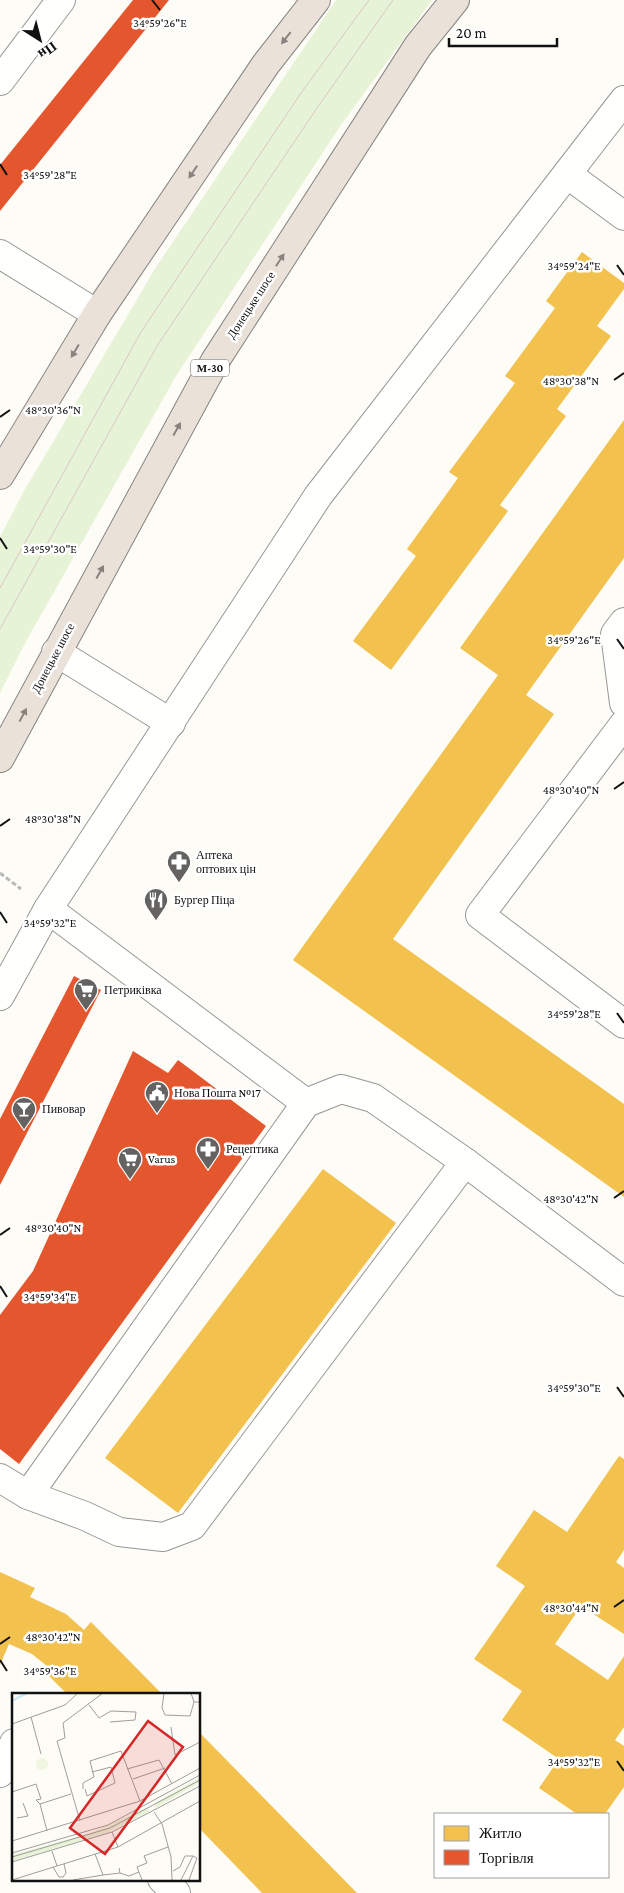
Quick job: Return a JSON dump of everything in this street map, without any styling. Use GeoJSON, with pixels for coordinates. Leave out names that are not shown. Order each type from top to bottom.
{"type":"FeatureCollection","features":[{"type":"Feature","properties":{"kind":"highway"},"geometry":{"type":"LineString","coordinates":[[0,475],[97,314],[266,64],[316,0]]}},
{"type":"Feature","properties":{"kind":"highway","name":"Донецьке шосе"},"geometry":{"type":"LineString","coordinates":[[0,758],[215,361],[418,46],[455,0]]}},
{"type":"Feature","properties":{"kind":"street"},"geometry":{"type":"LineString","coordinates":[[0,81],[61,0]]}},
{"type":"Feature","properties":{"kind":"street"},"geometry":{"type":"LineString","coordinates":[[0,996],[48,909],[318,496],[624,100]]}},
{"type":"Feature","properties":{"kind":"street"},"geometry":{"type":"LineString","coordinates":[[567,174],[624,216]]}},
{"type":"Feature","properties":{"kind":"street"},"geometry":{"type":"LineString","coordinates":[[0,254],[97,314]]}},
{"type":"Feature","properties":{"kind":"street"},"geometry":{"type":"LineString","coordinates":[[624,622],[615,634],[624,703]]}},
{"type":"Feature","properties":{"kind":"street"},"geometry":{"type":"LineString","coordinates":[[56,652],[171,723]]}},
{"type":"Feature","properties":{"kind":"street"},"geometry":{"type":"LineString","coordinates":[[624,724],[480,915],[624,1024]]}},
{"type":"Feature","properties":{"kind":"street"},"geometry":{"type":"LineString","coordinates":[[48,909],[306,1103]]}},
{"type":"Feature","properties":{"kind":"street"},"geometry":{"type":"LineString","coordinates":[[28,1495],[306,1103],[341,1089],[373,1098],[464,1162],[624,1282]]}},
{"type":"Feature","properties":{"kind":"street"},"geometry":{"type":"LineString","coordinates":[[0,1478],[28,1495],[85,1516],[119,1532],[163,1537],[192,1526],[464,1162]]}},
{"type":"Feature","properties":{"kind":"street"},"geometry":{"type":"LineString","coordinates":[[0,1773],[12,1747]]}},
{"type":"Feature","properties":{"kind":"street"},"geometry":{"type":"LineString","coordinates":[[163,1880],[176,1893]]}},
{"type":"Feature","properties":{"kind":"green space"},"geometry":{"type":"Polygon","coordinates":[[[336,0],[432,0],[341,125],[176,376],[24,645],[0,693],[0,537],[24,491],[156,267],[336,0]]]}},
{"type":"Feature","properties":{"kind":"building: Житло"},"geometry":{"type":"Polygon","coordinates":[[[582,252],[624,283],[624,289],[597,326],[611,336],[557,409],[566,416],[500,505],[508,511],[391,670],[353,641],[416,556],[407,549],[458,478],[449,472],[515,383],[505,376],[555,308],[546,301],[582,252]]]}},
{"type":"Feature","properties":{"kind":"building: Житло"},"geometry":{"type":"Polygon","coordinates":[[[624,420],[624,558],[526,695],[554,714],[393,939],[624,1104],[624,1197],[293,960],[498,675],[460,648],[624,420]]]}},
{"type":"Feature","properties":{"kind":"building: Житло"},"geometry":{"type":"Polygon","coordinates":[[[323,1169],[396,1223],[178,1513],[105,1458],[323,1169]]]}},
{"type":"Feature","properties":{"kind":"building: Житло"},"geometry":{"type":"Polygon","coordinates":[[[619,1456],[624,1459],[624,1550],[616,1562],[624,1568],[624,1634],[581,1606],[555,1644],[608,1680],[624,1656],[624,1727],[615,1740],[624,1746],[624,1787],[606,1813],[576,1813],[539,1788],[559,1759],[502,1720],[522,1691],[474,1659],[525,1586],[496,1566],[534,1510],[567,1532],[619,1456]]]}},
{"type":"Feature","properties":{"kind":"building: Житло"},"geometry":{"type":"Polygon","coordinates":[[[0,1572],[35,1588],[30,1597],[66,1614],[84,1630],[91,1622],[161,1693],[66,1693],[43,1670],[47,1666],[32,1654],[9,1644],[0,1665],[0,1572]]]}},
{"type":"Feature","properties":{"kind":"building: Житло"},"geometry":{"type":"Polygon","coordinates":[[[200,1733],[357,1893],[262,1893],[200,1829],[200,1733]]]}},
{"type":"Feature","properties":{"kind":"building: Торгівля"},"geometry":{"type":"Polygon","coordinates":[[[133,0],[169,0],[0,211],[0,165],[133,0]]]}},
{"type":"Feature","properties":{"kind":"building: Торгівля"},"geometry":{"type":"Polygon","coordinates":[[[74,976],[101,990],[0,1185],[0,1119],[74,976]]]}},
{"type":"Feature","properties":{"kind":"building: Торгівля"},"geometry":{"type":"Polygon","coordinates":[[[133,1051],[168,1073],[178,1060],[266,1126],[19,1464],[0,1449],[0,1315],[33,1271],[133,1051]]]}},
{"type":"Feature","properties":{"kind":"tram line"},"geometry":{"type":"LineString","coordinates":[[0,588],[141,332],[301,93],[369,0]]}},
{"type":"Feature","properties":{"kind":"tram line"},"geometry":{"type":"LineString","coordinates":[[0,629],[157,346],[317,108],[393,0]]}},
{"type":"Feature","properties":{"kind":"place","name":"Аптека оптових цін"},"geometry":{"type":"Point","coordinates":[179,883]}},
{"type":"Feature","properties":{"kind":"place","name":"Бургер Піца"},"geometry":{"type":"Point","coordinates":[156,921]}},
{"type":"Feature","properties":{"kind":"place","name":"Петриківка"},"geometry":{"type":"Point","coordinates":[86,1011]}},
{"type":"Feature","properties":{"kind":"place","name":"Нова Пошта №17"},"geometry":{"type":"Point","coordinates":[157,1114]}},
{"type":"Feature","properties":{"kind":"place","name":"Пивовар"},"geometry":{"type":"Point","coordinates":[24,1130]}},
{"type":"Feature","properties":{"kind":"place","name":"Рецептика"},"geometry":{"type":"Point","coordinates":[208,1170]}},
{"type":"Feature","properties":{"kind":"place","name":"Varus"},"geometry":{"type":"Point","coordinates":[130,1180]}}]}
